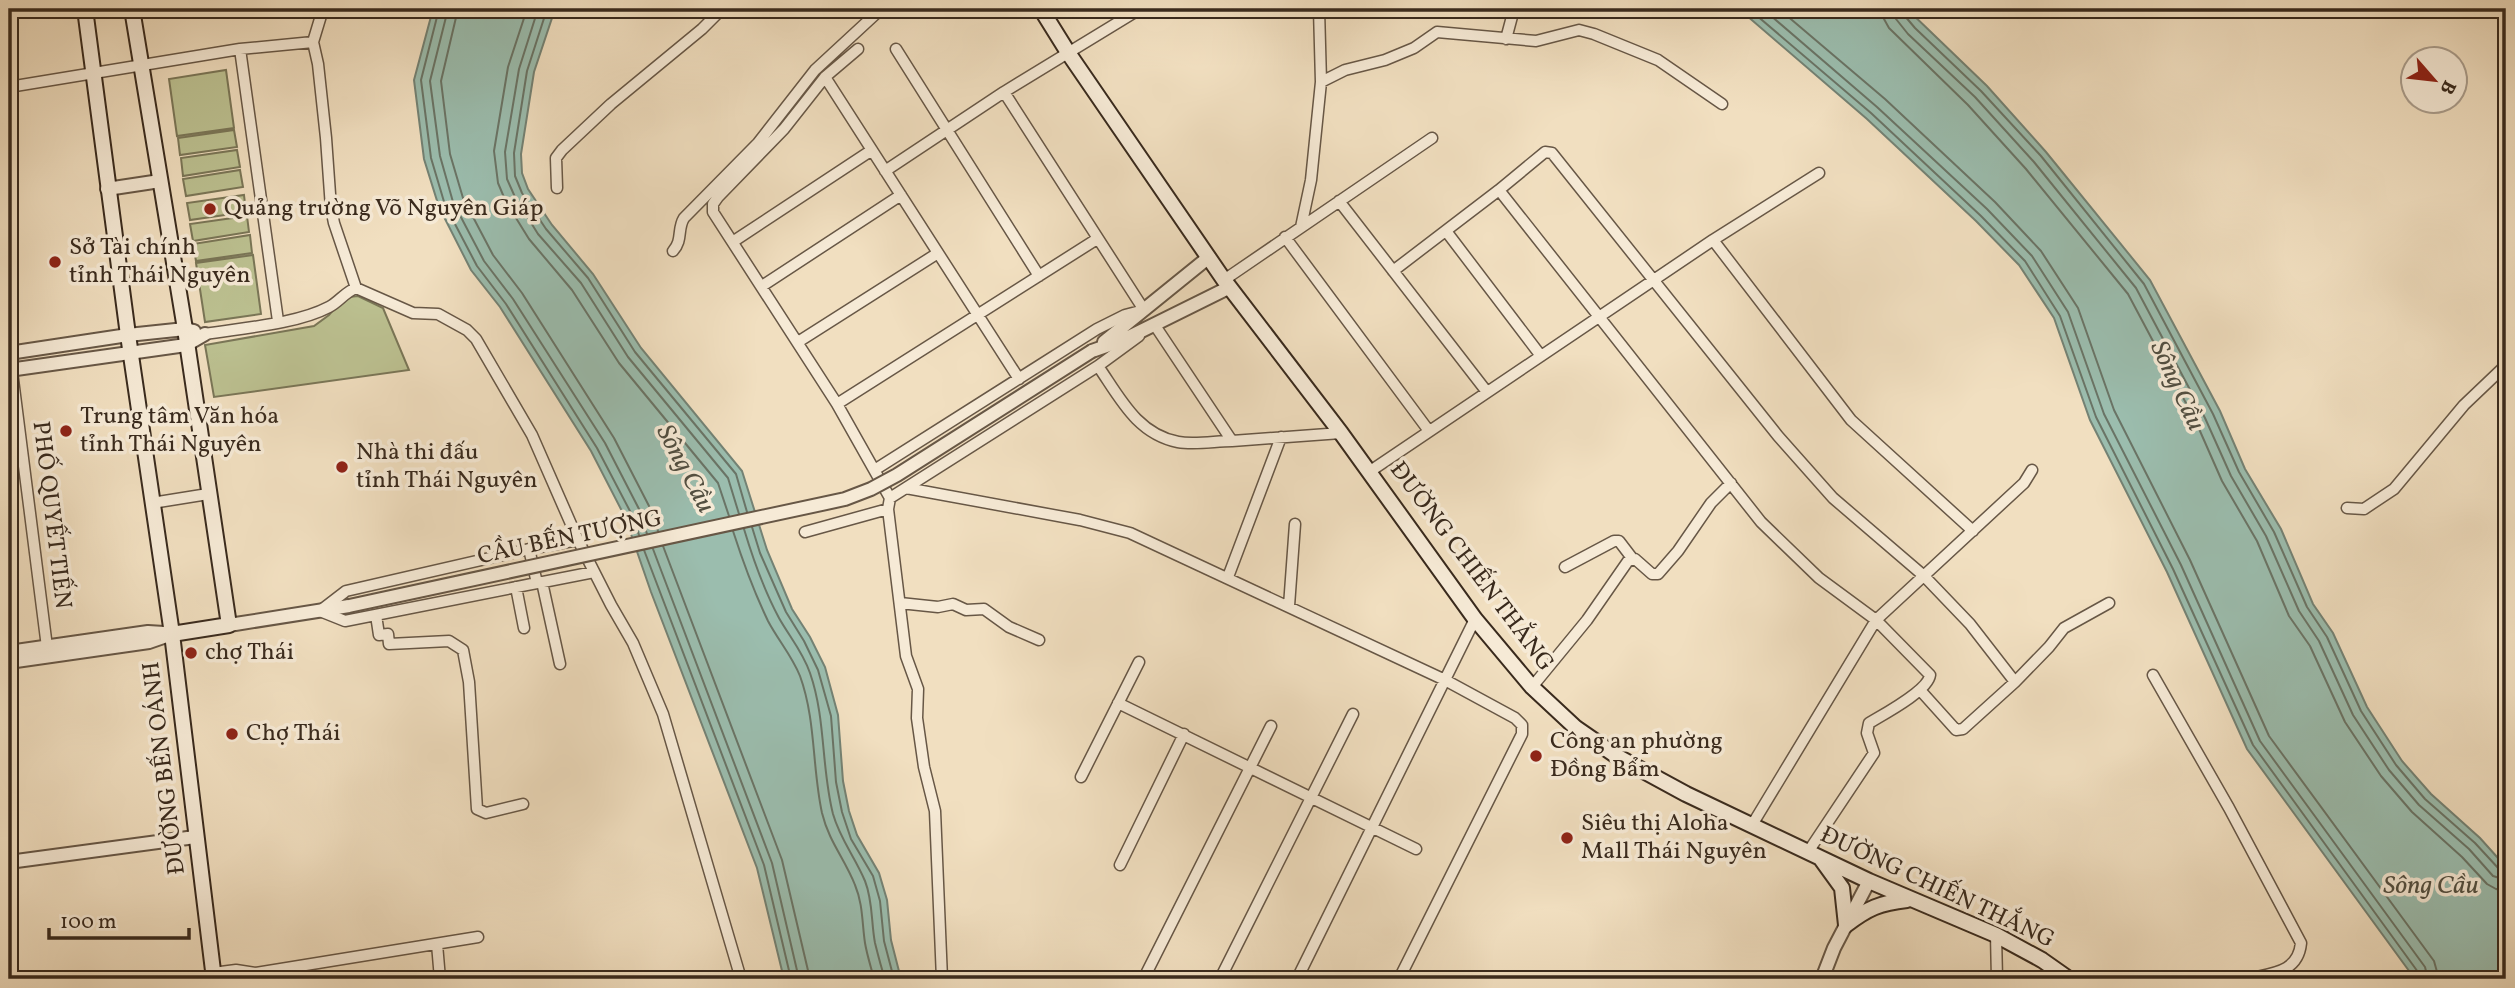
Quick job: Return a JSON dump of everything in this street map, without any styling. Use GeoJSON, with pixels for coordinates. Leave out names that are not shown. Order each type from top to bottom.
{"type":"FeatureCollection","features":[{"type":"Feature","properties":{"kind":"main road","name":"ĐƯỜNG BẾN OÁNH"},"geometry":{"type":"LineString","coordinates":[[85,9],[107,189],[172,634],[214,976]]}},
{"type":"Feature","properties":{"kind":"main road"},"geometry":{"type":"LineString","coordinates":[[132,9],[185,329],[229,625],[172,634]]}},
{"type":"Feature","properties":{"kind":"main road","name":"ĐƯỜNG CHIẾN THẮNG"},"geometry":{"type":"LineString","coordinates":[[1041,9],[1069,54],[1227,283],[1341,433],[1475,619],[1532,687],[1576,729],[1618,757],[1752,825],[1908,900],[1996,935],[2042,960],[2069,979]]}},
{"type":"Feature","properties":{"kind":"main road"},"geometry":{"type":"LineString","coordinates":[[1814,855],[1842,888],[1846,925]]}},
{"type":"Feature","properties":{"kind":"main road"},"geometry":{"type":"LineString","coordinates":[[1846,925],[1861,913],[1881,903],[1908,900]]}},
{"type":"Feature","properties":{"kind":"street"},"geometry":{"type":"LineString","coordinates":[[323,9],[313,42],[318,64],[331,208],[356,288]]}},
{"type":"Feature","properties":{"kind":"street"},"geometry":{"type":"LineString","coordinates":[[557,188],[556,158],[562,150],[611,104],[702,29],[722,9]]}},
{"type":"Feature","properties":{"kind":"street"},"geometry":{"type":"LineString","coordinates":[[673,251],[680,240],[684,218],[769,130],[815,70],[881,9]]}},
{"type":"Feature","properties":{"kind":"street"},"geometry":{"type":"LineString","coordinates":[[885,171],[1004,92],[1140,9]]}},
{"type":"Feature","properties":{"kind":"street"},"geometry":{"type":"LineString","coordinates":[[1301,227],[1311,180],[1321,82],[1319,9]]}},
{"type":"Feature","properties":{"kind":"street"},"geometry":{"type":"LineString","coordinates":[[1506,39],[1514,9]]}},
{"type":"Feature","properties":{"kind":"street"},"geometry":{"type":"LineString","coordinates":[[1321,82],[1345,70],[1385,60],[1414,48],[1437,32],[1543,40],[1579,30],[1658,60],[1721,104]]}},
{"type":"Feature","properties":{"kind":"street"},"geometry":{"type":"LineString","coordinates":[[9,87],[240,49],[313,42]]}},
{"type":"Feature","properties":{"kind":"street"},"geometry":{"type":"LineString","coordinates":[[240,49],[278,321]]}},
{"type":"Feature","properties":{"kind":"street"},"geometry":{"type":"LineString","coordinates":[[896,49],[1039,276]]}},
{"type":"Feature","properties":{"kind":"street"},"geometry":{"type":"LineString","coordinates":[[858,50],[825,77],[784,129],[713,204],[713,212],[837,404],[890,498],[888,509],[906,656],[918,689],[917,718],[924,767],[935,811],[942,979]]}},
{"type":"Feature","properties":{"kind":"street"},"geometry":{"type":"LineString","coordinates":[[825,77],[1019,379]]}},
{"type":"Feature","properties":{"kind":"street"},"geometry":{"type":"LineString","coordinates":[[1004,92],[1144,310]]}},
{"type":"Feature","properties":{"kind":"street"},"geometry":{"type":"LineString","coordinates":[[1092,351],[1123,340],[1227,283],[1285,237],[1432,138]]}},
{"type":"Feature","properties":{"kind":"street"},"geometry":{"type":"LineString","coordinates":[[734,241],[872,150]]}},
{"type":"Feature","properties":{"kind":"street"},"geometry":{"type":"LineString","coordinates":[[1393,271],[1545,152],[1550,152],[1770,426],[1833,498],[1924,576],[1970,624],[2015,682]]}},
{"type":"Feature","properties":{"kind":"street"},"geometry":{"type":"LineString","coordinates":[[1369,472],[1713,240],[1819,173]]}},
{"type":"Feature","properties":{"kind":"street"},"geometry":{"type":"LineString","coordinates":[[107,189],[160,181]]}},
{"type":"Feature","properties":{"kind":"street"},"geometry":{"type":"LineString","coordinates":[[1499,190],[1761,522],[1819,578],[1876,620],[1930,675],[1928,682],[1920,690],[1869,723],[1867,733],[1874,753],[1814,855]]}},
{"type":"Feature","properties":{"kind":"street"},"geometry":{"type":"LineString","coordinates":[[762,286],[901,195]]}},
{"type":"Feature","properties":{"kind":"street"},"geometry":{"type":"LineString","coordinates":[[1339,201],[1487,393]]}},
{"type":"Feature","properties":{"kind":"street"},"geometry":{"type":"LineString","coordinates":[[1446,231],[1541,356]]}},
{"type":"Feature","properties":{"kind":"street"},"geometry":{"type":"LineString","coordinates":[[1285,237],[1429,431]]}},
{"type":"Feature","properties":{"kind":"street"},"geometry":{"type":"LineString","coordinates":[[837,404],[1097,239]]}},
{"type":"Feature","properties":{"kind":"street"},"geometry":{"type":"LineString","coordinates":[[1713,240],[1851,420],[1973,531]]}},
{"type":"Feature","properties":{"kind":"street"},"geometry":{"type":"LineString","coordinates":[[798,342],[938,253]]}},
{"type":"Feature","properties":{"kind":"street"},"geometry":{"type":"LineString","coordinates":[[1092,351],[1209,257]]}},
{"type":"Feature","properties":{"kind":"street"},"geometry":{"type":"LineString","coordinates":[[10,370],[186,345],[205,334],[307,316],[332,306],[348,291],[356,288],[413,313],[438,314],[467,330],[476,338],[532,435],[578,540],[633,643],[663,714],[741,979]]}},
{"type":"Feature","properties":{"kind":"street"},"geometry":{"type":"LineString","coordinates":[[876,470],[1097,329],[1125,315],[1144,310]]}},
{"type":"Feature","properties":{"kind":"street"},"geometry":{"type":"LineString","coordinates":[[890,498],[1098,366],[1154,324]]}},
{"type":"Feature","properties":{"kind":"street"},"geometry":{"type":"LineString","coordinates":[[1154,324],[1232,441]]}},
{"type":"Feature","properties":{"kind":"street"},"geometry":{"type":"LineString","coordinates":[[9,353],[185,329],[205,334]]}},
{"type":"Feature","properties":{"kind":"street","name":"PHỐ QUYẾT TIẾN"},"geometry":{"type":"LineString","coordinates":[[9,347],[47,647]]}},
{"type":"Feature","properties":{"kind":"street","name":"CẦU BẾN TƯỢNG"},"geometry":{"type":"LineString","coordinates":[[229,625],[349,606],[845,499],[891,478],[1092,351]]}},
{"type":"Feature","properties":{"kind":"street"},"geometry":{"type":"LineString","coordinates":[[2347,508],[2364,509],[2394,489],[2463,405],[2506,365]]}},
{"type":"Feature","properties":{"kind":"street"},"geometry":{"type":"LineString","coordinates":[[1098,366],[1137,422],[1147,430],[1179,442],[1341,433]]}},
{"type":"Feature","properties":{"kind":"street"},"geometry":{"type":"LineString","coordinates":[[1228,577],[1281,437]]}},
{"type":"Feature","properties":{"kind":"street"},"geometry":{"type":"LineString","coordinates":[[1752,825],[1876,620],[2025,483],[2032,470]]}},
{"type":"Feature","properties":{"kind":"street"},"geometry":{"type":"LineString","coordinates":[[1565,568],[1614,541],[1619,541],[1632,558],[1652,574],[1658,574],[1678,551],[1711,503],[1731,484]]}},
{"type":"Feature","properties":{"kind":"street"},"geometry":{"type":"LineString","coordinates":[[906,488],[1080,520],[1130,533],[1445,680],[1515,718],[1522,725],[1522,734],[1399,979]]}},
{"type":"Feature","properties":{"kind":"street"},"geometry":{"type":"LineString","coordinates":[[152,503],[208,494]]}},
{"type":"Feature","properties":{"kind":"street"},"geometry":{"type":"LineString","coordinates":[[805,532],[888,509]]}},
{"type":"Feature","properties":{"kind":"street"},"geometry":{"type":"LineString","coordinates":[[1289,606],[1295,524]]}},
{"type":"Feature","properties":{"kind":"street"},"geometry":{"type":"LineString","coordinates":[[320,611],[346,591],[578,540]]}},
{"type":"Feature","properties":{"kind":"street"},"geometry":{"type":"LineString","coordinates":[[529,550],[561,664]]}},
{"type":"Feature","properties":{"kind":"street"},"geometry":{"type":"LineString","coordinates":[[1532,687],[1587,620],[1632,558]]}},
{"type":"Feature","properties":{"kind":"street"},"geometry":{"type":"LineString","coordinates":[[320,611],[345,621],[594,572]]}},
{"type":"Feature","properties":{"kind":"street"},"geometry":{"type":"LineString","coordinates":[[516,587],[524,628]]}},
{"type":"Feature","properties":{"kind":"street"},"geometry":{"type":"LineString","coordinates":[[1920,690],[1956,730],[1959,730],[2015,682],[2064,628],[2109,603]]}},
{"type":"Feature","properties":{"kind":"street"},"geometry":{"type":"LineString","coordinates":[[900,604],[938,607],[953,604],[966,610],[984,609],[1009,627],[1038,640]]}},
{"type":"Feature","properties":{"kind":"street"},"geometry":{"type":"LineString","coordinates":[[376,615],[379,635],[388,634],[389,644],[449,640],[463,650],[470,682],[477,809],[486,813],[523,804]]}},
{"type":"Feature","properties":{"kind":"street"},"geometry":{"type":"LineString","coordinates":[[1297,979],[1475,619]]}},
{"type":"Feature","properties":{"kind":"street"},"geometry":{"type":"LineString","coordinates":[[9,652],[148,632],[172,634]]}},
{"type":"Feature","properties":{"kind":"street"},"geometry":{"type":"LineString","coordinates":[[9,662],[149,642],[172,634]]}},
{"type":"Feature","properties":{"kind":"street"},"geometry":{"type":"LineString","coordinates":[[1080,777],[1139,662]]}},
{"type":"Feature","properties":{"kind":"street"},"geometry":{"type":"LineString","coordinates":[[2153,675],[2229,808],[2301,943],[2300,954],[2284,971],[2248,979]]}},
{"type":"Feature","properties":{"kind":"street"},"geometry":{"type":"LineString","coordinates":[[1118,703],[1416,849]]}},
{"type":"Feature","properties":{"kind":"street"},"geometry":{"type":"LineString","coordinates":[[1220,979],[1353,714]]}},
{"type":"Feature","properties":{"kind":"street"},"geometry":{"type":"LineString","coordinates":[[1147,979],[1146,974],[1271,726]]}},
{"type":"Feature","properties":{"kind":"street"},"geometry":{"type":"LineString","coordinates":[[1119,865],[1184,734]]}},
{"type":"Feature","properties":{"kind":"street"},"geometry":{"type":"LineString","coordinates":[[9,862],[195,837]]}},
{"type":"Feature","properties":{"kind":"street"},"geometry":{"type":"LineString","coordinates":[[1822,979],[1868,881]]}},
{"type":"Feature","properties":{"kind":"street"},"geometry":{"type":"LineString","coordinates":[[1996,935],[1997,979]]}},
{"type":"Feature","properties":{"kind":"street"},"geometry":{"type":"LineString","coordinates":[[214,976],[240,970],[256,974],[478,937]]}},
{"type":"Feature","properties":{"kind":"street"},"geometry":{"type":"LineString","coordinates":[[437,944],[440,979]]}},
{"type":"Feature","properties":{"kind":"green space"},"geometry":{"type":"Polygon","coordinates":[[[226,70],[234,128],[177,136],[169,79],[226,70]]]}},
{"type":"Feature","properties":{"kind":"green space"},"geometry":{"type":"Polygon","coordinates":[[[234,130],[237,147],[180,155],[178,138],[234,130]]]}},
{"type":"Feature","properties":{"kind":"green space"},"geometry":{"type":"Polygon","coordinates":[[[237,150],[240,167],[183,176],[181,158],[237,150]]]}},
{"type":"Feature","properties":{"kind":"green space"},"geometry":{"type":"Polygon","coordinates":[[[240,170],[243,187],[186,196],[183,179],[240,170]]]}},
{"type":"Feature","properties":{"kind":"green space"},"geometry":{"type":"Polygon","coordinates":[[[244,195],[246,212],[190,220],[187,203],[244,195]]]}},
{"type":"Feature","properties":{"kind":"green space"},"geometry":{"type":"Polygon","coordinates":[[[247,216],[249,232],[193,241],[190,224],[247,216]]]}},
{"type":"Feature","properties":{"kind":"green space"},"geometry":{"type":"Polygon","coordinates":[[[250,235],[252,253],[196,261],[193,244],[250,235]]]}},
{"type":"Feature","properties":{"kind":"green space"},"geometry":{"type":"Polygon","coordinates":[[[253,255],[261,314],[205,322],[196,263],[253,255]]]}},
{"type":"Feature","properties":{"kind":"green space"},"geometry":{"type":"Polygon","coordinates":[[[358,296],[383,308],[409,370],[214,397],[205,345],[314,326],[340,302],[358,296]]]}},
{"type":"Feature","properties":{"kind":"water","name":"Sông Cầu"},"geometry":{"type":"Polygon","coordinates":[[[433,9],[555,9],[534,72],[521,154],[522,173],[528,189],[552,225],[593,274],[641,348],[742,471],[767,550],[792,609],[825,667],[838,715],[843,781],[849,811],[857,835],[879,873],[887,900],[891,940],[901,979],[784,979],[757,868],[625,517],[591,451],[500,307],[471,270],[439,207],[424,159],[414,80],[433,9]]]}},
{"type":"Feature","properties":{"kind":"water","name":"Sông Cầu"},"geometry":{"type":"Polygon","coordinates":[[[1739,9],[1907,9],[1987,86],[2046,152],[2150,280],[2220,411],[2245,469],[2281,529],[2313,604],[2333,633],[2367,707],[2402,761],[2431,794],[2480,838],[2506,867],[2506,979],[2415,979],[2247,749],[2167,572],[2090,420],[2054,318],[2019,265],[1867,119],[1739,9]]]}},
{"type":"Feature","properties":{"kind":"place","name":"Quảng trường Võ Nguyên Giáp"},"geometry":{"type":"Point","coordinates":[210,209]}},
{"type":"Feature","properties":{"kind":"place","name":"Sở Tài chính tỉnh Thái Nguyên"},"geometry":{"type":"Point","coordinates":[55,262]}},
{"type":"Feature","properties":{"kind":"place","name":"Trung tâm Văn hóa tỉnh Thái Nguyên"},"geometry":{"type":"Point","coordinates":[66,431]}},
{"type":"Feature","properties":{"kind":"place","name":"Nhà thi đấu tỉnh Thái Nguyên"},"geometry":{"type":"Point","coordinates":[342,467]}},
{"type":"Feature","properties":{"kind":"place","name":"chợ Thái"},"geometry":{"type":"Point","coordinates":[191,653]}},
{"type":"Feature","properties":{"kind":"place","name":"Chợ Thái"},"geometry":{"type":"Point","coordinates":[232,734]}},
{"type":"Feature","properties":{"kind":"place","name":"Công an phường Đồng Bẩm"},"geometry":{"type":"Point","coordinates":[1536,756]}},
{"type":"Feature","properties":{"kind":"place","name":"Siêu thị Aloha Mall Thái Nguyên"},"geometry":{"type":"Point","coordinates":[1567,838]}}]}
